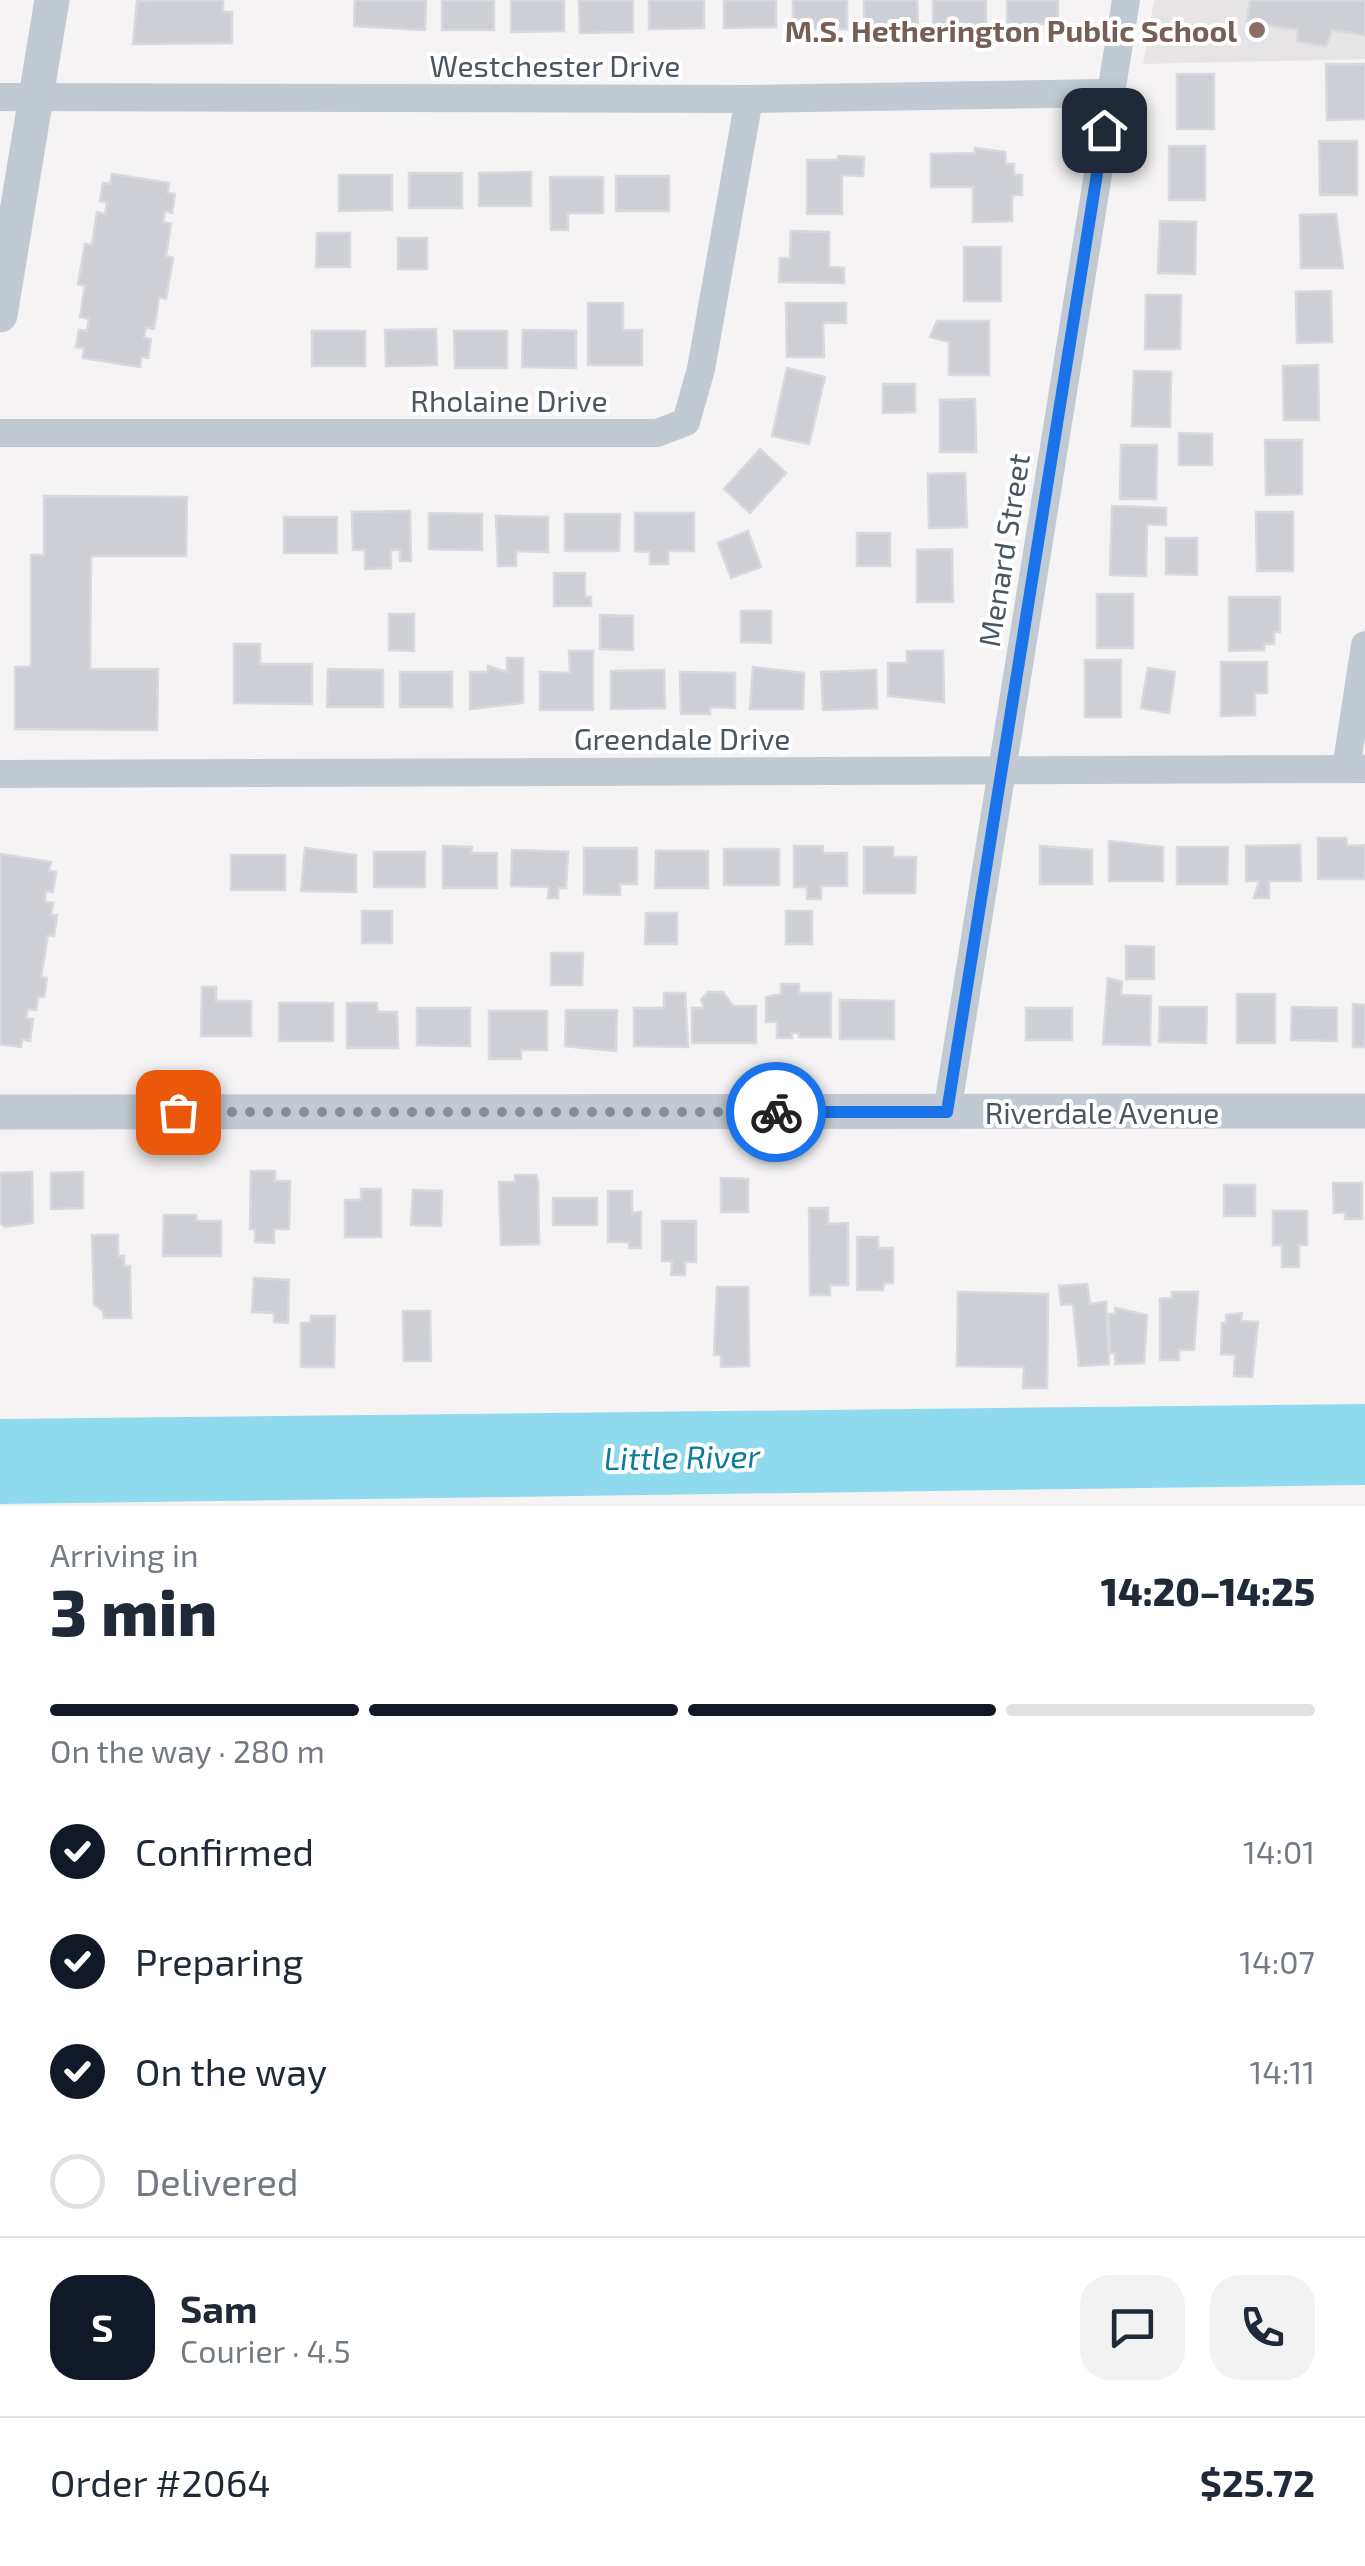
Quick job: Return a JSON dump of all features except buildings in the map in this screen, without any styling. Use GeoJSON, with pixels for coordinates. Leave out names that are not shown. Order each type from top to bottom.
{"type":"FeatureCollection","features":[{"type":"Feature","properties":{"kind":"street"},"geometry":{"type":"LineString","coordinates":[[0,316],[17,98],[52,0]]}},
{"type":"Feature","properties":{"kind":"street","name":"Menard Street"},"geometry":{"type":"LineString","coordinates":[[947,1112],[1126,0]]}},
{"type":"Feature","properties":{"kind":"street","name":"Westchester Drive"},"geometry":{"type":"LineString","coordinates":[[17,98],[266,95],[749,99],[1110,93]]}},
{"type":"Feature","properties":{"kind":"street","name":"Rholaine Drive"},"geometry":{"type":"LineString","coordinates":[[0,432],[656,433],[686,422],[701,369],[749,99]]}},
{"type":"Feature","properties":{"kind":"street"},"geometry":{"type":"LineString","coordinates":[[1356,769],[1365,646]]}},
{"type":"Feature","properties":{"kind":"street","name":"Greendale Drive"},"geometry":{"type":"LineString","coordinates":[[0,774],[1356,769]]}},
{"type":"Feature","properties":{"kind":"street","name":"Riverdale Avenue"},"geometry":{"type":"LineString","coordinates":[[0,1112],[1365,1111]]}},
{"type":"Feature","properties":{"kind":"shaded area","name":"M.S. Hetherington Public School"},"geometry":{"type":"Polygon","coordinates":[[[1154,0],[1365,0],[1365,59],[1143,64],[1154,0]]]}},
{"type":"Feature","properties":{"kind":"water","name":"Little River"},"geometry":{"type":"Polygon","coordinates":[[[1365,1404],[1365,1485],[0,1504],[0,1419],[1365,1404]]]}},
{"type":"Feature","properties":{"kind":"way so far"},"geometry":{"type":"LineString","coordinates":[[178,1112],[776,1112]]}},
{"type":"Feature","properties":{"kind":"place","name":"M.S. Hetherington Public School"},"geometry":{"type":"Point","coordinates":[1257,30]}},
{"type":"Feature","properties":{"kind":"route"},"geometry":{"type":"LineString","coordinates":[[776,1112],[947,1112],[1104,130]]}}]}
